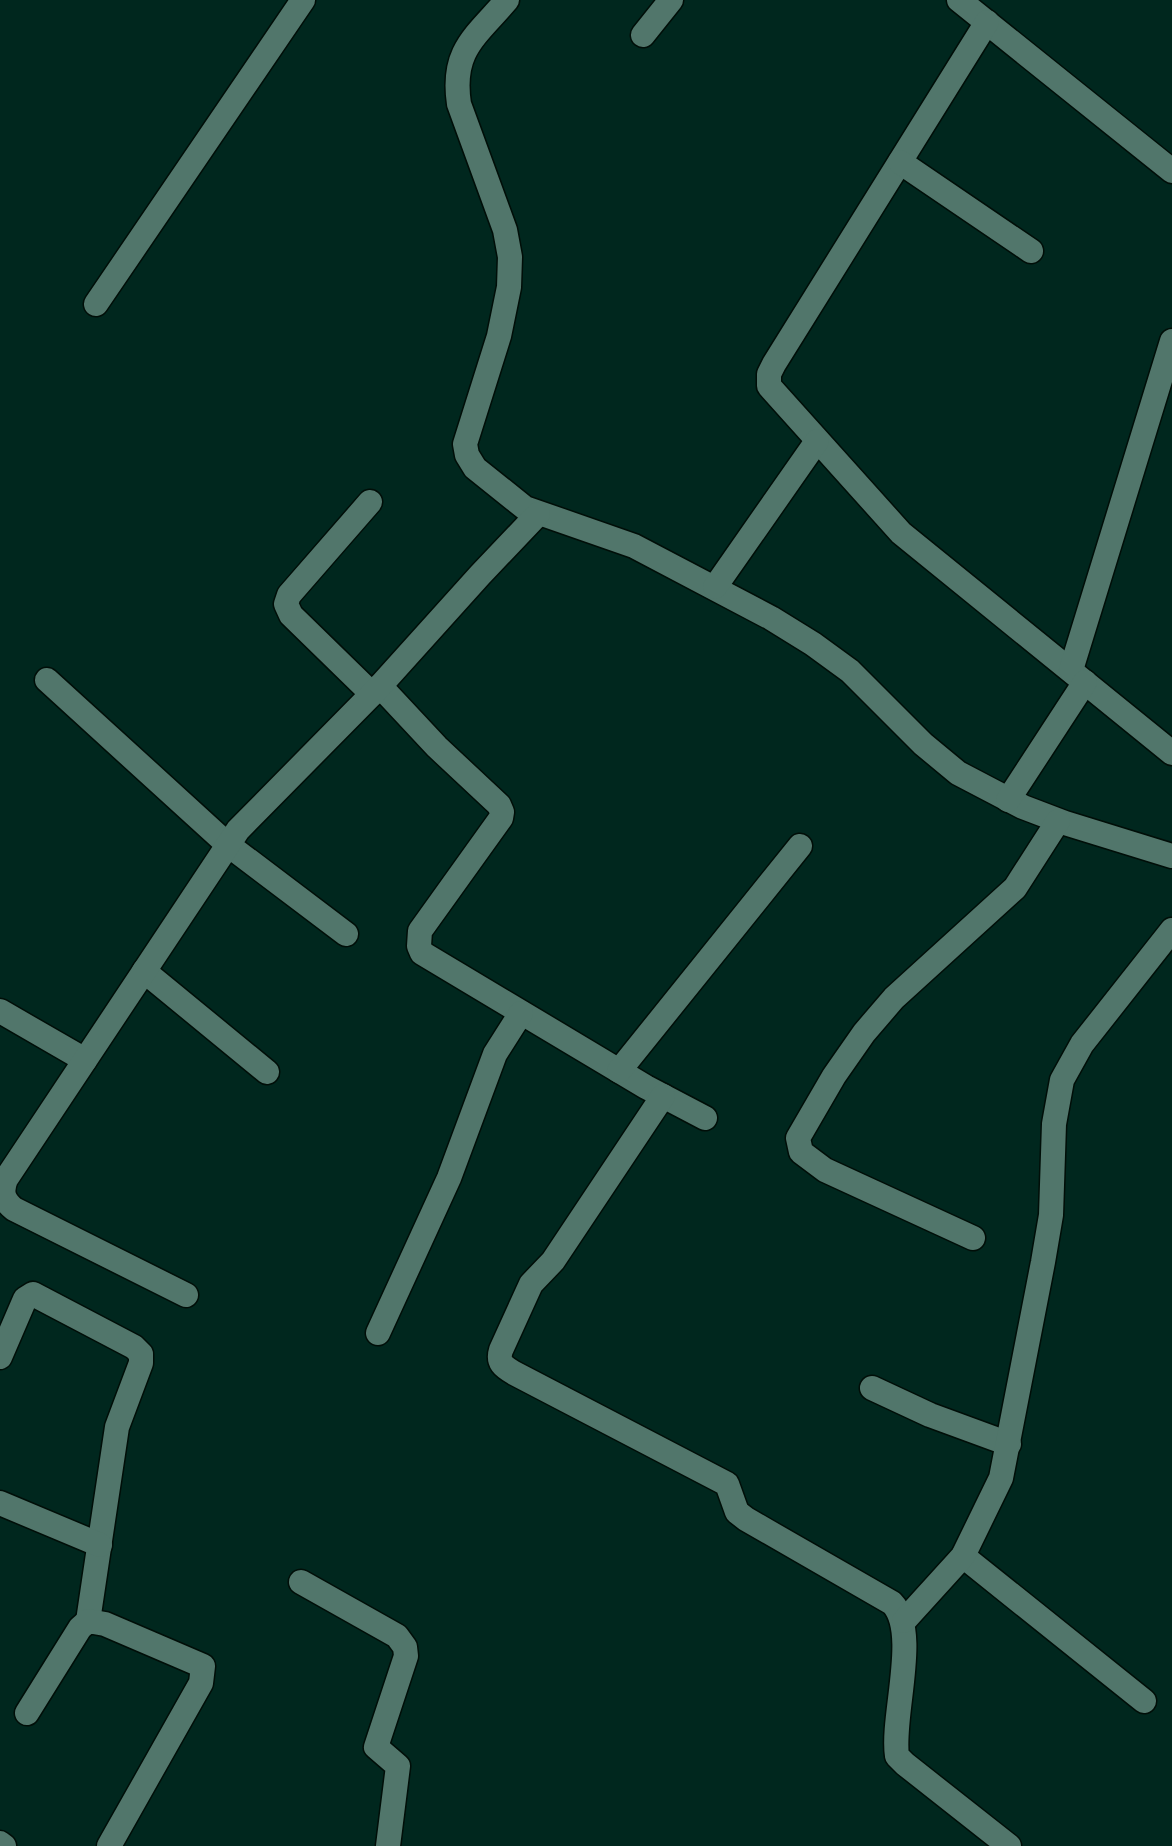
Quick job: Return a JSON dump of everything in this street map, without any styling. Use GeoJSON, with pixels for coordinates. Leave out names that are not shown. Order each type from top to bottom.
{"type":"FeatureCollection","features":[{"type":"Feature","properties":{"kind":"street"},"geometry":{"type":"LineString","coordinates":[[96,304],[303,0]]}},
{"type":"Feature","properties":{"kind":"street"},"geometry":{"type":"LineString","coordinates":[[507,0],[468,45],[458,62],[455,82],[459,104],[505,230],[510,257],[509,287],[499,336],[465,444],[475,468],[525,508],[634,546],[715,587],[813,644],[850,671],[923,744],[958,773],[1008,800],[1058,821],[1172,856]]}},
{"type":"Feature","properties":{"kind":"street"},"geometry":{"type":"LineString","coordinates":[[643,35],[671,0]]}},
{"type":"Feature","properties":{"kind":"street"},"geometry":{"type":"LineString","coordinates":[[966,2],[1172,171]]}},
{"type":"Feature","properties":{"kind":"street"},"geometry":{"type":"LineString","coordinates":[[987,22],[769,374],[769,386],[901,533],[1172,753]]}},
{"type":"Feature","properties":{"kind":"street"},"geometry":{"type":"LineString","coordinates":[[900,162],[1031,251]]}},
{"type":"Feature","properties":{"kind":"street"},"geometry":{"type":"LineString","coordinates":[[1008,800],[1078,676],[1172,341]]}},
{"type":"Feature","properties":{"kind":"street"},"geometry":{"type":"LineString","coordinates":[[715,587],[817,441]]}},
{"type":"Feature","properties":{"kind":"street"},"geometry":{"type":"LineString","coordinates":[[370,502],[289,595],[286,604],[291,615],[376,690],[499,805],[502,812],[501,818],[420,931],[419,946],[431,960],[705,1118]]}},
{"type":"Feature","properties":{"kind":"street"},"geometry":{"type":"LineString","coordinates":[[186,1295],[14,1209],[6,1202],[3,1187],[6,1179],[227,844],[254,810],[376,690],[538,514]]}},
{"type":"Feature","properties":{"kind":"street"},"geometry":{"type":"LineString","coordinates":[[47,680],[227,844],[346,934]]}},
{"type":"Feature","properties":{"kind":"street"},"geometry":{"type":"LineString","coordinates":[[973,1238],[825,1170],[801,1152],[798,1138],[834,1076],[864,1033],[894,998],[1015,888],[1058,821]]}},
{"type":"Feature","properties":{"kind":"street"},"geometry":{"type":"LineString","coordinates":[[619,1071],[800,846]]}},
{"type":"Feature","properties":{"kind":"street"},"geometry":{"type":"LineString","coordinates":[[904,1621],[963,1556],[997,1489],[1009,1444],[1051,1215],[1054,1124],[1062,1080],[1082,1044],[1172,930]]}},
{"type":"Feature","properties":{"kind":"street"},"geometry":{"type":"LineString","coordinates":[[144,971],[267,1072]]}},
{"type":"Feature","properties":{"kind":"street"},"geometry":{"type":"LineString","coordinates":[[0,1011],[85,1060]]}},
{"type":"Feature","properties":{"kind":"street"},"geometry":{"type":"LineString","coordinates":[[378,1333],[449,1178],[495,1054],[521,1013]]}},
{"type":"Feature","properties":{"kind":"street"},"geometry":{"type":"LineString","coordinates":[[663,1096],[553,1261],[531,1284],[501,1350],[500,1361],[514,1373],[727,1484],[737,1512],[746,1519],[880,1595],[900,1611],[904,1621],[897,1756],[1009,1846]]}},
{"type":"Feature","properties":{"kind":"street"},"geometry":{"type":"LineString","coordinates":[[0,1357],[25,1299],[33,1294],[140,1352],[141,1363],[117,1427],[88,1621],[80,1628],[27,1713]]}},
{"type":"Feature","properties":{"kind":"street"},"geometry":{"type":"LineString","coordinates":[[872,1388],[930,1415],[1009,1444]]}},
{"type":"Feature","properties":{"kind":"street"},"geometry":{"type":"LineString","coordinates":[[0,1503],[100,1545]]}},
{"type":"Feature","properties":{"kind":"street"},"geometry":{"type":"LineString","coordinates":[[963,1556],[1144,1701]]}},
{"type":"Feature","properties":{"kind":"street"},"geometry":{"type":"LineString","coordinates":[[301,1582],[397,1636],[405,1647],[406,1656],[376,1747],[398,1766],[388,1846]]}},
{"type":"Feature","properties":{"kind":"street"},"geometry":{"type":"LineString","coordinates":[[88,1621],[105,1624],[201,1663],[204,1668],[201,1683],[109,1846]]}}]}
